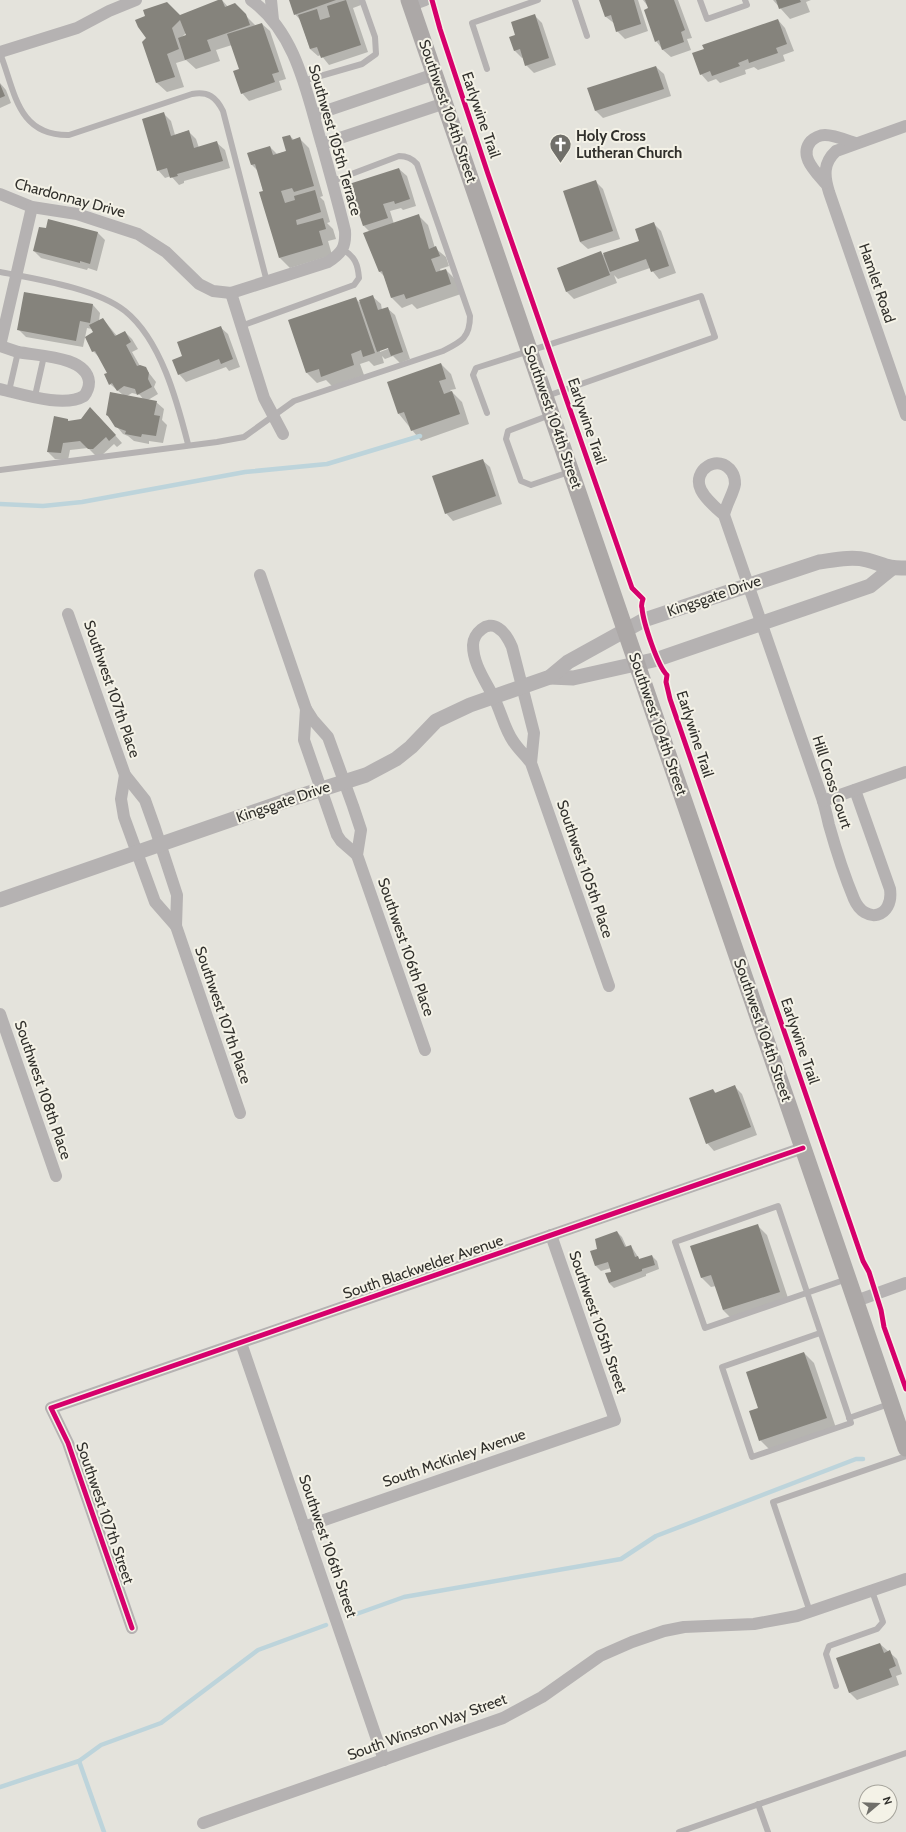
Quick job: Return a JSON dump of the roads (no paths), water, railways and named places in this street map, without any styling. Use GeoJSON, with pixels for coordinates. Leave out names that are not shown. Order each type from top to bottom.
{"type":"FeatureCollection","features":[{"type":"Feature","properties":{"kind":"main road","name":"Southwest 104th Street"},"geometry":{"type":"LineString","coordinates":[[415,2],[435,74],[906,1448]]}},
{"type":"Feature","properties":{"kind":"street","name":"Southwest 105th Terrace"},"geometry":{"type":"LineString","coordinates":[[251,0],[273,20],[293,55],[303,81],[333,180],[345,231],[346,242],[343,250]]}},
{"type":"Feature","properties":{"kind":"street","name":"Southwest 105th Terrace"},"geometry":{"type":"LineString","coordinates":[[271,0],[273,20]]}},
{"type":"Feature","properties":{"kind":"street"},"geometry":{"type":"LineString","coordinates":[[0,52],[77,28],[128,1]]}},
{"type":"Feature","properties":{"kind":"street"},"geometry":{"type":"LineString","coordinates":[[314,115],[435,74]]}},
{"type":"Feature","properties":{"kind":"street"},"geometry":{"type":"LineString","coordinates":[[322,144],[445,103]]}},
{"type":"Feature","properties":{"kind":"street"},"geometry":{"type":"LineString","coordinates":[[855,143],[906,126]]}},
{"type":"Feature","properties":{"kind":"street","name":"Hamlet Road"},"geometry":{"type":"LineString","coordinates":[[826,184],[809,163],[806,149],[809,143],[813,139],[824,135],[855,143]]}},
{"type":"Feature","properties":{"kind":"street","name":"Hamlet Road"},"geometry":{"type":"LineString","coordinates":[[855,143],[832,154],[824,172],[826,184],[906,415]]}},
{"type":"Feature","properties":{"kind":"street","name":"Chardonnay Drive"},"geometry":{"type":"LineString","coordinates":[[0,194],[32,207],[77,214],[138,234],[166,252],[199,284],[213,291],[231,293],[267,282],[328,262],[339,255],[343,250]]}},
{"type":"Feature","properties":{"kind":"street"},"geometry":{"type":"LineString","coordinates":[[5,390],[70,401],[79,399],[88,392],[89,380],[84,369],[65,360],[18,352],[0,346],[15,275],[32,207]]}},
{"type":"Feature","properties":{"kind":"street"},"geometry":{"type":"LineString","coordinates":[[231,293],[264,398],[283,434]]}},
{"type":"Feature","properties":{"kind":"street","name":"Hill Cross Court"},"geometry":{"type":"LineString","coordinates":[[724,515],[823,801],[844,875],[858,908],[863,913],[878,915],[889,907],[891,897],[890,889],[855,790]]}},
{"type":"Feature","properties":{"kind":"street","name":"Kingsgate Drive"},"geometry":{"type":"LineString","coordinates":[[550,677],[568,662],[644,620],[820,562],[841,559],[865,559],[899,569]]}},
{"type":"Feature","properties":{"kind":"street","name":"Kingsgate Drive"},"geometry":{"type":"LineString","coordinates":[[0,900],[321,789],[366,775],[396,759],[411,747],[436,721],[470,705],[550,677],[573,678],[658,659],[870,586],[899,569]]}},
{"type":"Feature","properties":{"kind":"street","name":"Southwest 106th Place"},"geometry":{"type":"LineString","coordinates":[[260,575],[306,709],[312,720],[325,731],[328,737],[361,830],[357,855],[425,1050]]}},
{"type":"Feature","properties":{"kind":"street","name":"Southwest 107th Place"},"geometry":{"type":"LineString","coordinates":[[68,614],[125,775],[145,800],[177,895],[176,926],[240,1113]]}},
{"type":"Feature","properties":{"kind":"street","name":"Southwest 105th Place"},"geometry":{"type":"LineString","coordinates":[[531,763],[534,733],[523,686],[509,639],[499,628],[494,625],[486,627],[475,637],[473,644],[477,665],[494,697],[514,743],[531,763],[609,986]]}},
{"type":"Feature","properties":{"kind":"street","name":"Southwest 106th Place"},"geometry":{"type":"LineString","coordinates":[[306,709],[304,740],[337,835],[341,841],[357,855]]}},
{"type":"Feature","properties":{"kind":"street"},"geometry":{"type":"LineString","coordinates":[[823,801],[906,772]]}},
{"type":"Feature","properties":{"kind":"street","name":"Southwest 107th Place"},"geometry":{"type":"LineString","coordinates":[[125,775],[122,807],[137,853],[155,902],[176,926]]}},
{"type":"Feature","properties":{"kind":"street","name":"Southwest 108th Place"},"geometry":{"type":"LineString","coordinates":[[0,1014],[56,1176]]}},
{"type":"Feature","properties":{"kind":"street","name":"South Blackwelder Avenue"},"geometry":{"type":"LineString","coordinates":[[51,1408],[803,1148]]}},
{"type":"Feature","properties":{"kind":"street","name":"Southwest 105th Street"},"geometry":{"type":"LineString","coordinates":[[551,1235],[615,1420]]}},
{"type":"Feature","properties":{"kind":"street"},"geometry":{"type":"LineString","coordinates":[[856,1301],[906,1283]]}},
{"type":"Feature","properties":{"kind":"street","name":"Southwest 106th Street"},"geometry":{"type":"LineString","coordinates":[[241,1343],[384,1760]]}},
{"type":"Feature","properties":{"kind":"street","name":"Southwest 107th Street"},"geometry":{"type":"LineString","coordinates":[[51,1408],[68,1443],[132,1628]]}},
{"type":"Feature","properties":{"kind":"street","name":"South McKinley Avenue"},"geometry":{"type":"LineString","coordinates":[[304,1527],[615,1420]]}},
{"type":"Feature","properties":{"kind":"street","name":"South Winston Way Street"},"geometry":{"type":"LineString","coordinates":[[203,1823],[503,1718],[542,1697],[600,1656],[632,1642],[664,1631],[684,1627],[754,1624],[810,1612],[906,1579]]}},
{"type":"Feature","properties":{"kind":"lane"},"geometry":{"type":"LineString","coordinates":[[303,81],[362,64],[376,54],[375,37],[362,0]]}},
{"type":"Feature","properties":{"kind":"lane"},"geometry":{"type":"LineString","coordinates":[[487,69],[472,23],[538,0]]}},
{"type":"Feature","properties":{"kind":"lane"},"geometry":{"type":"LineString","coordinates":[[575,0],[587,36]]}},
{"type":"Feature","properties":{"kind":"lane"},"geometry":{"type":"LineString","coordinates":[[700,0],[707,19],[747,5],[745,0]]}},
{"type":"Feature","properties":{"kind":"lane"},"geometry":{"type":"LineString","coordinates":[[0,52],[22,114],[39,129],[57,136],[69,135],[192,94],[202,92],[214,97],[223,111],[267,282]]}},
{"type":"Feature","properties":{"kind":"lane"},"geometry":{"type":"LineString","coordinates":[[0,470],[188,444],[217,442],[244,437],[294,401],[456,345],[468,334],[470,316],[417,164],[413,159],[406,156],[399,156],[333,180]]}},
{"type":"Feature","properties":{"kind":"lane"},"geometry":{"type":"LineString","coordinates":[[241,326],[354,285],[359,278],[358,266],[354,258],[343,250]]}},
{"type":"Feature","properties":{"kind":"lane"},"geometry":{"type":"LineString","coordinates":[[0,272],[100,297],[125,311],[147,336],[160,358],[188,444]]}},
{"type":"Feature","properties":{"kind":"lane"},"geometry":{"type":"LineString","coordinates":[[487,413],[473,374],[476,368],[497,360],[530,352],[701,296],[715,337],[546,397]]}},
{"type":"Feature","properties":{"kind":"lane"},"geometry":{"type":"LineString","coordinates":[[5,390],[18,352]]}},
{"type":"Feature","properties":{"kind":"lane"},"geometry":{"type":"LineString","coordinates":[[35,396],[44,356]]}},
{"type":"Feature","properties":{"kind":"lane"},"geometry":{"type":"LineString","coordinates":[[552,414],[508,432],[506,439],[521,481],[531,485],[571,472]]}},
{"type":"Feature","properties":{"kind":"lane"},"geometry":{"type":"LineString","coordinates":[[820,1333],[722,1367],[752,1457],[851,1423],[820,1333],[807,1292],[778,1206],[675,1242],[705,1328],[807,1292],[848,1278]]}},
{"type":"Feature","properties":{"kind":"lane"},"geometry":{"type":"LineString","coordinates":[[849,1418],[891,1404]]}},
{"type":"Feature","properties":{"kind":"lane"},"geometry":{"type":"LineString","coordinates":[[810,1612],[773,1502],[906,1456]]}},
{"type":"Feature","properties":{"kind":"lane"},"geometry":{"type":"LineString","coordinates":[[836,1686],[826,1654],[829,1646],[877,1629],[883,1622],[872,1591]]}},
{"type":"Feature","properties":{"kind":"lane"},"geometry":{"type":"LineString","coordinates":[[679,1832],[906,1753]]}},
{"type":"Feature","properties":{"kind":"lane"},"geometry":{"type":"LineString","coordinates":[[758,1804],[768,1832]]}},
{"type":"Feature","properties":{"kind":"waterway"},"geometry":{"type":"LineString","coordinates":[[0,504],[43,506],[82,502],[245,472],[327,464],[420,436]]}},
{"type":"Feature","properties":{"kind":"waterway"},"geometry":{"type":"LineString","coordinates":[[348,1617],[404,1597],[621,1559],[656,1536],[856,1459],[863,1459]]}},
{"type":"Feature","properties":{"kind":"waterway"},"geometry":{"type":"LineString","coordinates":[[79,1761],[101,1745],[161,1723],[258,1650],[326,1625]]}},
{"type":"Feature","properties":{"kind":"waterway"},"geometry":{"type":"LineString","coordinates":[[0,1787],[79,1761],[104,1832]]}},
{"type":"Feature","properties":{"kind":"place","name":"Holy Cross Lutheran Church"},"geometry":{"type":"Point","coordinates":[561,164]}}]}
